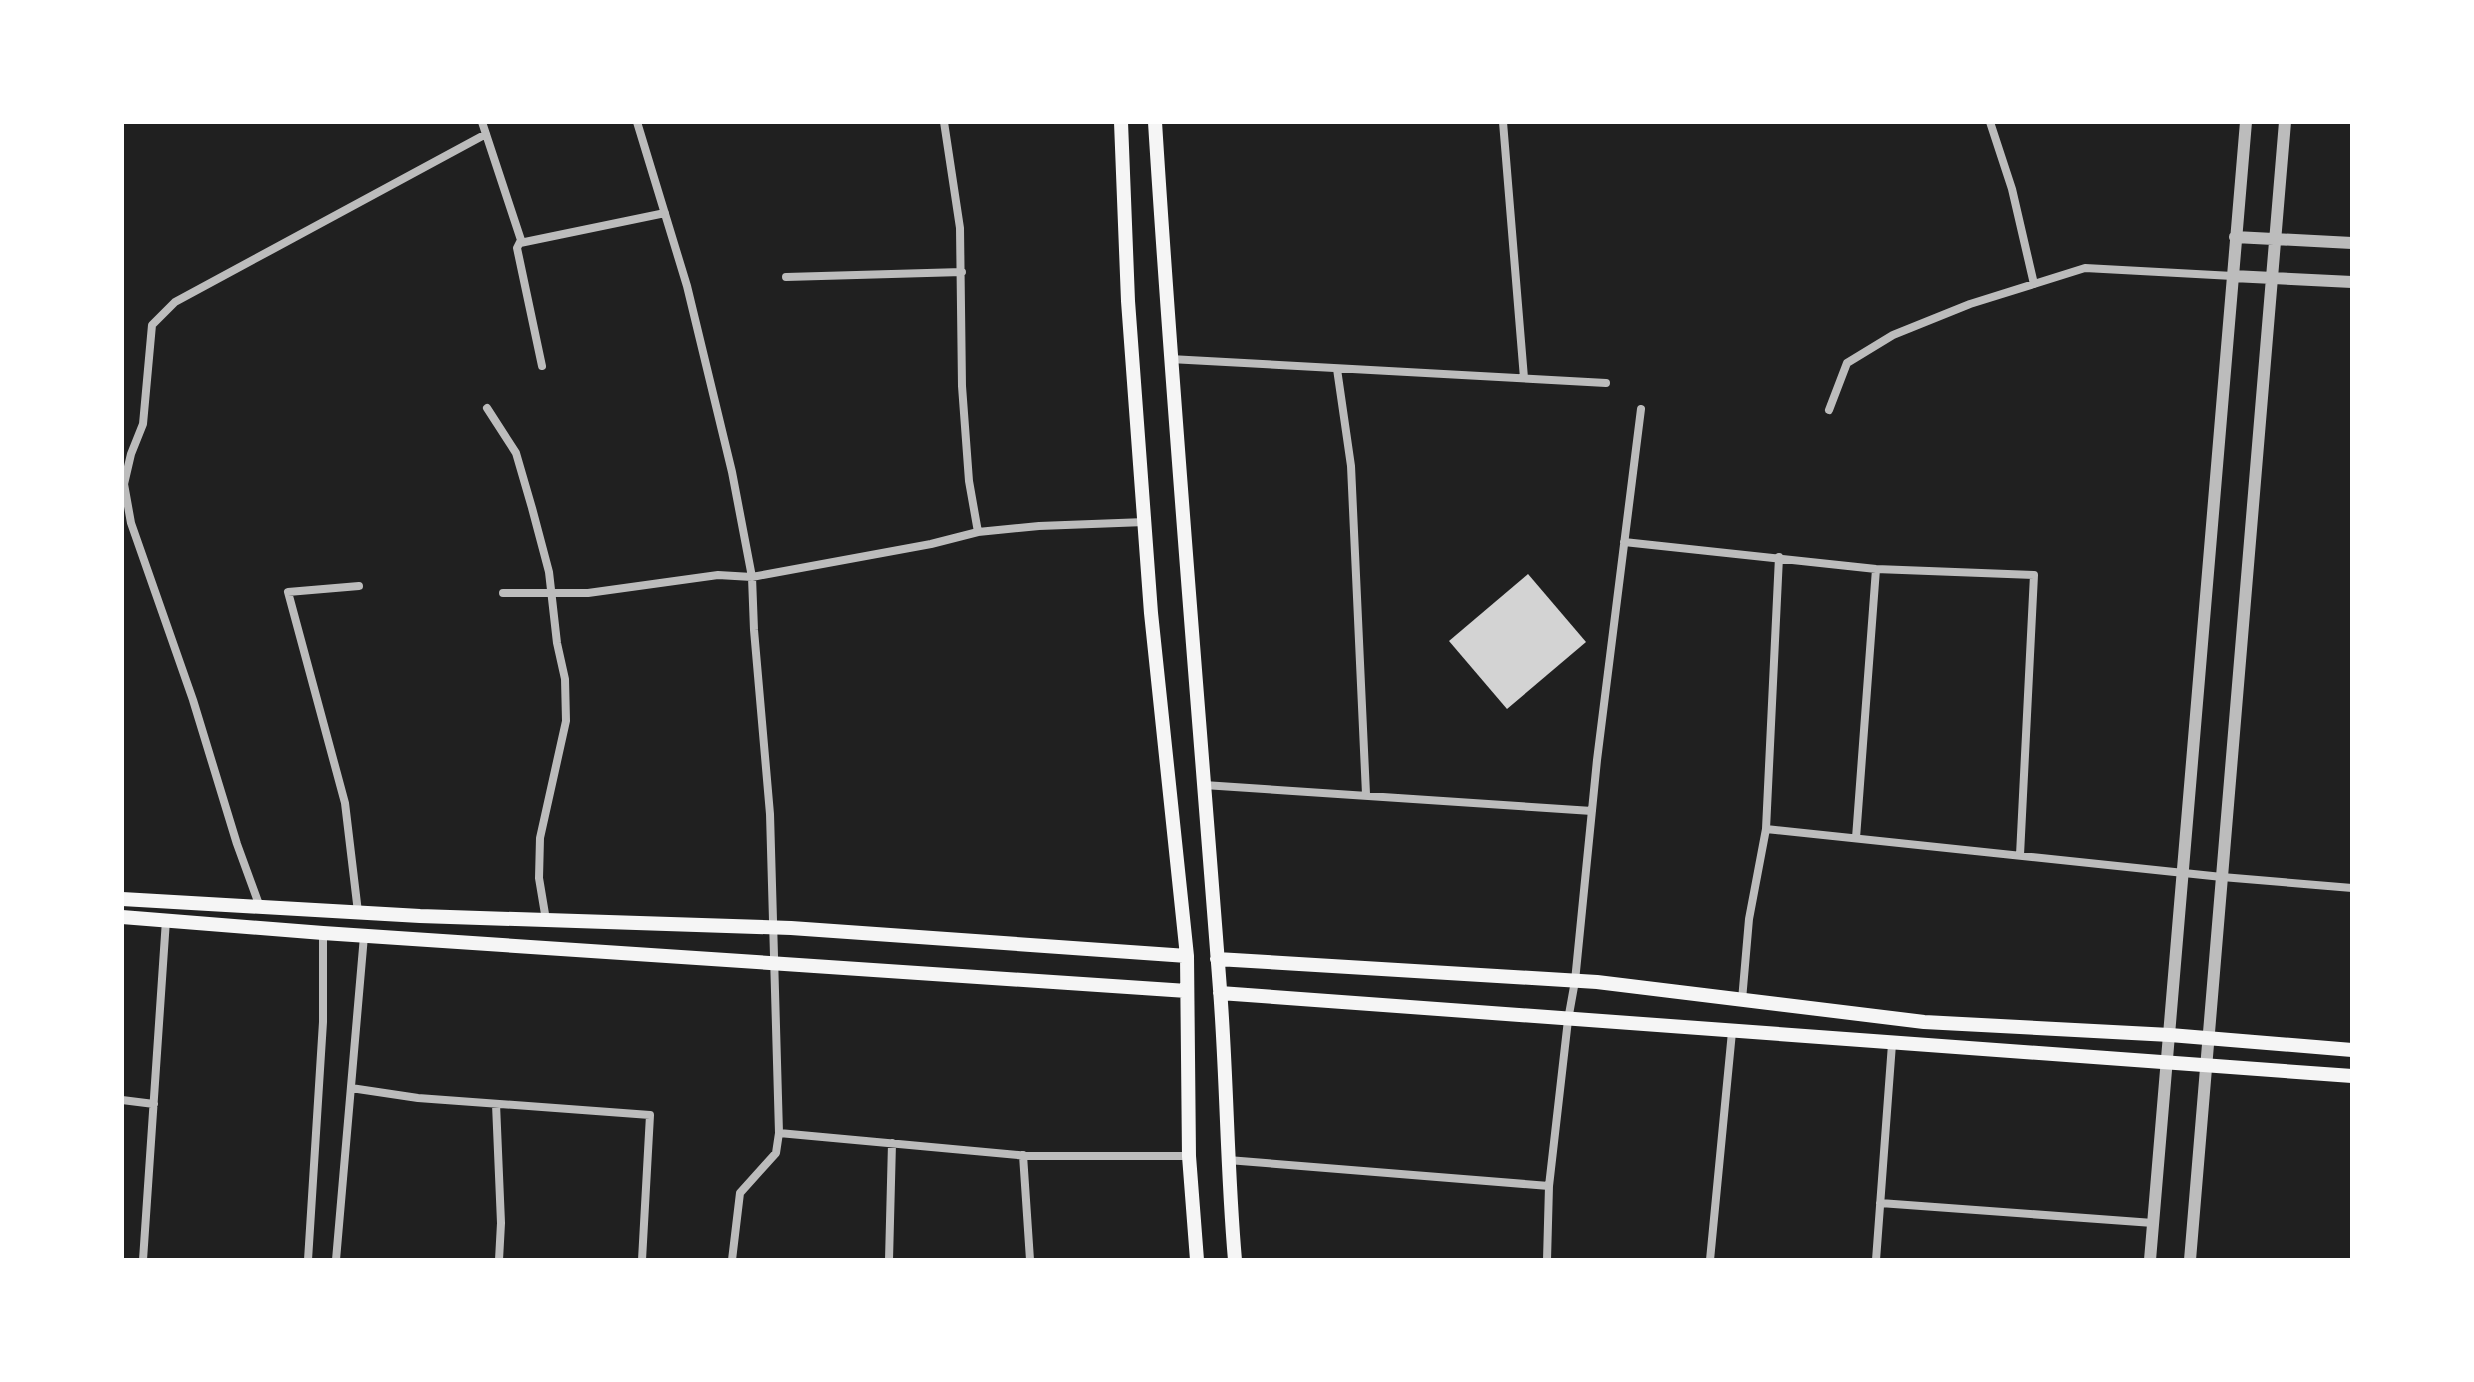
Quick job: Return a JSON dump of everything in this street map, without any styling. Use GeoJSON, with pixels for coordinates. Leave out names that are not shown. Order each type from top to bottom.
{"type":"FeatureCollection","features":[{"type":"Feature","properties":{"kind":"main road"},"geometry":{"type":"LineString","coordinates":[[1121,122],[1128,301],[1151,613],[1187,956],[1189,1156],[1197,1260]]}},
{"type":"Feature","properties":{"kind":"main road"},"geometry":{"type":"LineString","coordinates":[[1155,122],[1170,359],[1220,993],[1235,1260]]}},
{"type":"Feature","properties":{"kind":"main road"},"geometry":{"type":"LineString","coordinates":[[122,899],[358,912],[774,928],[1187,956]]}},
{"type":"Feature","properties":{"kind":"main road"},"geometry":{"type":"LineString","coordinates":[[122,917],[1187,991]]}},
{"type":"Feature","properties":{"kind":"main road"},"geometry":{"type":"LineString","coordinates":[[1217,959],[1575,981],[1924,1022],[2170,1035],[2352,1050]]}},
{"type":"Feature","properties":{"kind":"main road"},"geometry":{"type":"LineString","coordinates":[[1220,993],[2352,1076]]}},
{"type":"Feature","properties":{"kind":"street"},"geometry":{"type":"LineString","coordinates":[[482,122],[521,240],[517,248],[542,366]]}},
{"type":"Feature","properties":{"kind":"street"},"geometry":{"type":"LineString","coordinates":[[637,122],[687,286],[729,458],[752,577],[770,814],[779,1133],[776,1153],[740,1193],[732,1260]]}},
{"type":"Feature","properties":{"kind":"street"},"geometry":{"type":"LineString","coordinates":[[944,122],[960,228],[962,272],[959,297],[964,347],[962,386],[969,481],[978,532]]}},
{"type":"Feature","properties":{"kind":"street"},"geometry":{"type":"LineString","coordinates":[[1503,122],[1524,378]]}},
{"type":"Feature","properties":{"kind":"street"},"geometry":{"type":"LineString","coordinates":[[1990,122],[2012,189],[2034,284]]}},
{"type":"Feature","properties":{"kind":"street"},"geometry":{"type":"LineString","coordinates":[[2150,1260],[2246,122]]}},
{"type":"Feature","properties":{"kind":"street"},"geometry":{"type":"LineString","coordinates":[[2190,1260],[2285,122]]}},
{"type":"Feature","properties":{"kind":"street"},"geometry":{"type":"LineString","coordinates":[[260,907],[237,844],[193,700],[131,523],[124,484],[143,424],[152,325],[175,302],[486,134]]}},
{"type":"Feature","properties":{"kind":"street"},"geometry":{"type":"LineString","coordinates":[[520,243],[665,213]]}},
{"type":"Feature","properties":{"kind":"street"},"geometry":{"type":"LineString","coordinates":[[2235,237],[2352,243]]}},
{"type":"Feature","properties":{"kind":"street"},"geometry":{"type":"LineString","coordinates":[[1829,410],[1847,363],[1870,349],[1905,330],[1970,304],[2085,268],[2352,282]]}},
{"type":"Feature","properties":{"kind":"street"},"geometry":{"type":"LineString","coordinates":[[786,277],[962,272]]}},
{"type":"Feature","properties":{"kind":"street"},"geometry":{"type":"LineString","coordinates":[[1170,359],[1606,383]]}},
{"type":"Feature","properties":{"kind":"street"},"geometry":{"type":"LineString","coordinates":[[1337,369],[1351,466],[1366,794]]}},
{"type":"Feature","properties":{"kind":"street"},"geometry":{"type":"LineString","coordinates":[[487,408],[516,453],[549,572],[565,679],[566,721],[540,838],[539,878],[546,920]]}},
{"type":"Feature","properties":{"kind":"street"},"geometry":{"type":"LineString","coordinates":[[1547,1260],[1549,1186],[1641,409]]}},
{"type":"Feature","properties":{"kind":"street"},"geometry":{"type":"LineString","coordinates":[[503,593],[588,593],[718,575],[752,577],[931,544],[978,532],[1145,522]]}},
{"type":"Feature","properties":{"kind":"street"},"geometry":{"type":"LineString","coordinates":[[1624,542],[1876,569],[2034,575],[2020,855]]}},
{"type":"Feature","properties":{"kind":"street"},"geometry":{"type":"LineString","coordinates":[[1742,1000],[1749,919],[1766,829],[1779,557]]}},
{"type":"Feature","properties":{"kind":"street"},"geometry":{"type":"LineString","coordinates":[[1856,838],[1876,569]]}},
{"type":"Feature","properties":{"kind":"street"},"geometry":{"type":"LineString","coordinates":[[358,912],[345,803],[288,592],[359,586]]}},
{"type":"Feature","properties":{"kind":"street"},"geometry":{"type":"LineString","coordinates":[[1203,785],[1592,811]]}},
{"type":"Feature","properties":{"kind":"street"},"geometry":{"type":"LineString","coordinates":[[1766,829],[2352,888]]}},
{"type":"Feature","properties":{"kind":"street"},"geometry":{"type":"LineString","coordinates":[[143,1260],[166,919]]}},
{"type":"Feature","properties":{"kind":"street"},"geometry":{"type":"LineString","coordinates":[[308,1260],[323,1022],[323,933]]}},
{"type":"Feature","properties":{"kind":"street"},"geometry":{"type":"LineString","coordinates":[[336,1260],[364,936]]}},
{"type":"Feature","properties":{"kind":"street"},"geometry":{"type":"LineString","coordinates":[[1710,1260],[1732,1032]]}},
{"type":"Feature","properties":{"kind":"street"},"geometry":{"type":"LineString","coordinates":[[1876,1260],[1892,1044]]}},
{"type":"Feature","properties":{"kind":"street"},"geometry":{"type":"LineString","coordinates":[[351,1088],[418,1098],[650,1115],[642,1260]]}},
{"type":"Feature","properties":{"kind":"street"},"geometry":{"type":"LineString","coordinates":[[122,1100],[154,1104]]}},
{"type":"Feature","properties":{"kind":"street"},"geometry":{"type":"LineString","coordinates":[[496,1104],[501,1223],[499,1260]]}},
{"type":"Feature","properties":{"kind":"street"},"geometry":{"type":"LineString","coordinates":[[779,1133],[1023,1155],[1189,1156]]}},
{"type":"Feature","properties":{"kind":"street"},"geometry":{"type":"LineString","coordinates":[[889,1260],[892,1143]]}},
{"type":"Feature","properties":{"kind":"street"},"geometry":{"type":"LineString","coordinates":[[1023,1155],[1030,1260]]}},
{"type":"Feature","properties":{"kind":"street"},"geometry":{"type":"LineString","coordinates":[[1227,1160],[1549,1186]]}},
{"type":"Feature","properties":{"kind":"street"},"geometry":{"type":"LineString","coordinates":[[1880,1203],[2153,1223]]}},
{"type":"Feature","properties":{"kind":"shaded area"},"geometry":{"type":"Polygon","coordinates":[[[122,122],[2352,122],[2352,1260],[122,1260],[122,122]]]}},
{"type":"Feature","properties":{"kind":"building"},"geometry":{"type":"Polygon","coordinates":[[[1528,574],[1586,642],[1507,709],[1449,641],[1528,574]]]}}]}
